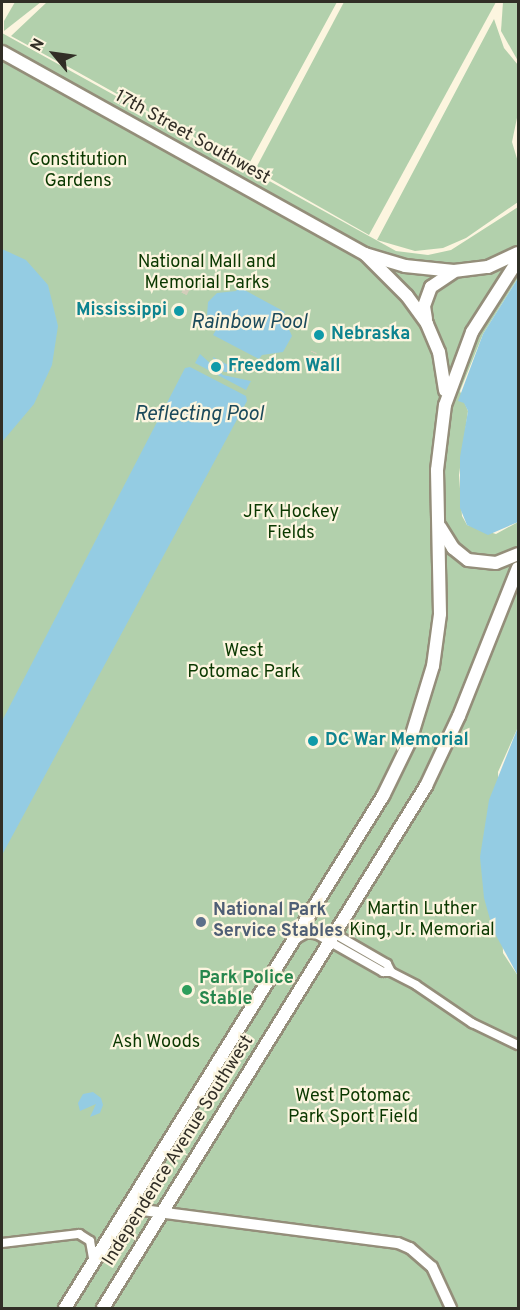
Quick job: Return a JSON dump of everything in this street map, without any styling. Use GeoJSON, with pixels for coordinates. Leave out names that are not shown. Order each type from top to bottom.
{"type":"FeatureCollection","features":[{"type":"Feature","properties":{"kind":"main road","name":"17th Street Southwest"},"geometry":{"type":"LineString","coordinates":[[2,52],[365,255],[405,266],[454,271],[488,267],[519,253]]}},
{"type":"Feature","properties":{"kind":"main road","name":"17th Street Southwest"},"geometry":{"type":"LineString","coordinates":[[365,255],[407,296],[427,324],[441,361],[445,405]]}},
{"type":"Feature","properties":{"kind":"main road","name":"Independence Avenue Southwest"},"geometry":{"type":"LineString","coordinates":[[65,1308],[387,788],[421,714],[433,666],[440,614],[438,454],[445,405],[472,332],[519,260]]}},
{"type":"Feature","properties":{"kind":"main road"},"geometry":{"type":"LineString","coordinates":[[427,324],[428,294],[435,283],[454,271]]}},
{"type":"Feature","properties":{"kind":"main road"},"geometry":{"type":"LineString","coordinates":[[438,520],[449,544],[468,560],[496,564],[519,554]]}},
{"type":"Feature","properties":{"kind":"main road","name":"Independence Avenue Southwest"},"geometry":{"type":"LineString","coordinates":[[103,1308],[439,761],[519,568]]}},
{"type":"Feature","properties":{"kind":"street"},"geometry":{"type":"LineString","coordinates":[[295,939],[312,933],[332,938],[383,972],[391,972],[472,1023],[519,1045]]}},
{"type":"Feature","properties":{"kind":"street"},"geometry":{"type":"LineString","coordinates":[[127,1208],[398,1244],[410,1248],[432,1267],[451,1308]]}},
{"type":"Feature","properties":{"kind":"street"},"geometry":{"type":"LineString","coordinates":[[2,1244],[79,1234],[90,1241],[94,1263]]}},
{"type":"Feature","properties":{"kind":"green space"},"geometry":{"type":"Polygon","coordinates":[[[15,2],[41,2],[4,31],[4,21],[15,2]]]}},
{"type":"Feature","properties":{"kind":"green space"},"geometry":{"type":"Polygon","coordinates":[[[47,2],[337,2],[249,164],[244,165],[65,65],[67,58],[62,64],[11,36],[47,2]]]}},
{"type":"Feature","properties":{"kind":"green space"},"geometry":{"type":"Polygon","coordinates":[[[344,2],[496,2],[369,235],[255,170],[344,2]]]}},
{"type":"Feature","properties":{"kind":"green space"},"geometry":{"type":"Polygon","coordinates":[[[503,2],[518,2],[518,61],[501,31],[503,2]]]}},
{"type":"Feature","properties":{"kind":"green space"},"geometry":{"type":"Polygon","coordinates":[[[494,19],[504,48],[518,65],[518,113],[512,142],[518,162],[518,202],[466,238],[443,248],[415,251],[377,240],[494,19]]]}},
{"type":"Feature","properties":{"kind":"green space","name":"West Potomac Park"},"geometry":{"type":"Polygon","coordinates":[[[2,33],[396,251],[428,255],[451,250],[518,207],[518,278],[483,334],[460,391],[468,411],[459,475],[462,516],[467,525],[496,534],[518,522],[518,727],[498,772],[503,953],[518,976],[518,1308],[2,1308],[2,33]]]}},
{"type":"Feature","properties":{"kind":"water"},"geometry":{"type":"Polygon","coordinates":[[[2,249],[26,260],[48,285],[58,326],[52,365],[34,404],[2,442],[2,249]]]}},
{"type":"Feature","properties":{"kind":"water"},"geometry":{"type":"Polygon","coordinates":[[[518,278],[518,522],[488,535],[467,525],[460,508],[460,457],[468,411],[464,403],[458,401],[483,334],[518,278]]]}},
{"type":"Feature","properties":{"kind":"water","name":"Rainbow Pool"},"geometry":{"type":"Polygon","coordinates":[[[239,287],[285,312],[283,316],[292,336],[283,352],[262,355],[259,359],[213,335],[216,330],[207,315],[208,302],[217,293],[236,291],[239,287]]]}},
{"type":"Feature","properties":{"kind":"water"},"geometry":{"type":"Polygon","coordinates":[[[200,354],[223,375],[251,381],[246,390],[195,363],[200,354]]]}},
{"type":"Feature","properties":{"kind":"water"},"geometry":{"type":"Polygon","coordinates":[[[213,357],[241,372],[224,372],[213,357]]]}},
{"type":"Feature","properties":{"kind":"water","name":"Reflecting Pool"},"geometry":{"type":"Polygon","coordinates":[[[190,367],[246,396],[247,401],[2,855],[2,721],[185,368],[190,367]]]}},
{"type":"Feature","properties":{"kind":"water"},"geometry":{"type":"Polygon","coordinates":[[[518,727],[518,976],[493,930],[484,898],[480,857],[489,800],[518,727]]]}},
{"type":"Feature","properties":{"kind":"water"},"geometry":{"type":"Polygon","coordinates":[[[93,1092],[101,1098],[103,1105],[100,1113],[90,1117],[96,1104],[80,1111],[78,1103],[83,1094],[93,1092]]]}},
{"type":"Feature","properties":{"kind":"tunnel"},"geometry":{"type":"LineString","coordinates":[[184,294],[188,286]]}},
{"type":"Feature","properties":{"kind":"tunnel"},"geometry":{"type":"LineString","coordinates":[[310,361],[314,352]]}},
{"type":"Feature","properties":{"kind":"place","name":"Mississippi"},"geometry":{"type":"Point","coordinates":[179,311]}},
{"type":"Feature","properties":{"kind":"place","name":"Nebraska"},"geometry":{"type":"Point","coordinates":[319,335]}},
{"type":"Feature","properties":{"kind":"place","name":"Freedom Wall"},"geometry":{"type":"Point","coordinates":[216,367]}},
{"type":"Feature","properties":{"kind":"place","name":"DC War Memorial"},"geometry":{"type":"Point","coordinates":[313,741]}},
{"type":"Feature","properties":{"kind":"place","name":"National Park Service Stables"},"geometry":{"type":"Point","coordinates":[201,922]}},
{"type":"Feature","properties":{"kind":"place","name":"Park Police Stable"},"geometry":{"type":"Point","coordinates":[187,990]}},
{"type":"Feature","properties":{"kind":"park label","name":"Constitution Gardens"},"geometry":{"type":"Point","coordinates":[78,172]}},
{"type":"Feature","properties":{"kind":"park label","name":"National Mall and Memorial Parks"},"geometry":{"type":"Point","coordinates":[207,274]}},
{"type":"Feature","properties":{"kind":"park label","name":"JFK Hockey Fields"},"geometry":{"type":"Point","coordinates":[291,524]}},
{"type":"Feature","properties":{"kind":"park label","name":"Martin Luther King, Jr. Memorial"},"geometry":{"type":"Point","coordinates":[422,921]}},
{"type":"Feature","properties":{"kind":"park label","name":"Ash Woods"},"geometry":{"type":"Point","coordinates":[156,1043]}},
{"type":"Feature","properties":{"kind":"park label","name":"West Potomac Park Sport Field"},"geometry":{"type":"Point","coordinates":[353,1108]}}]}
